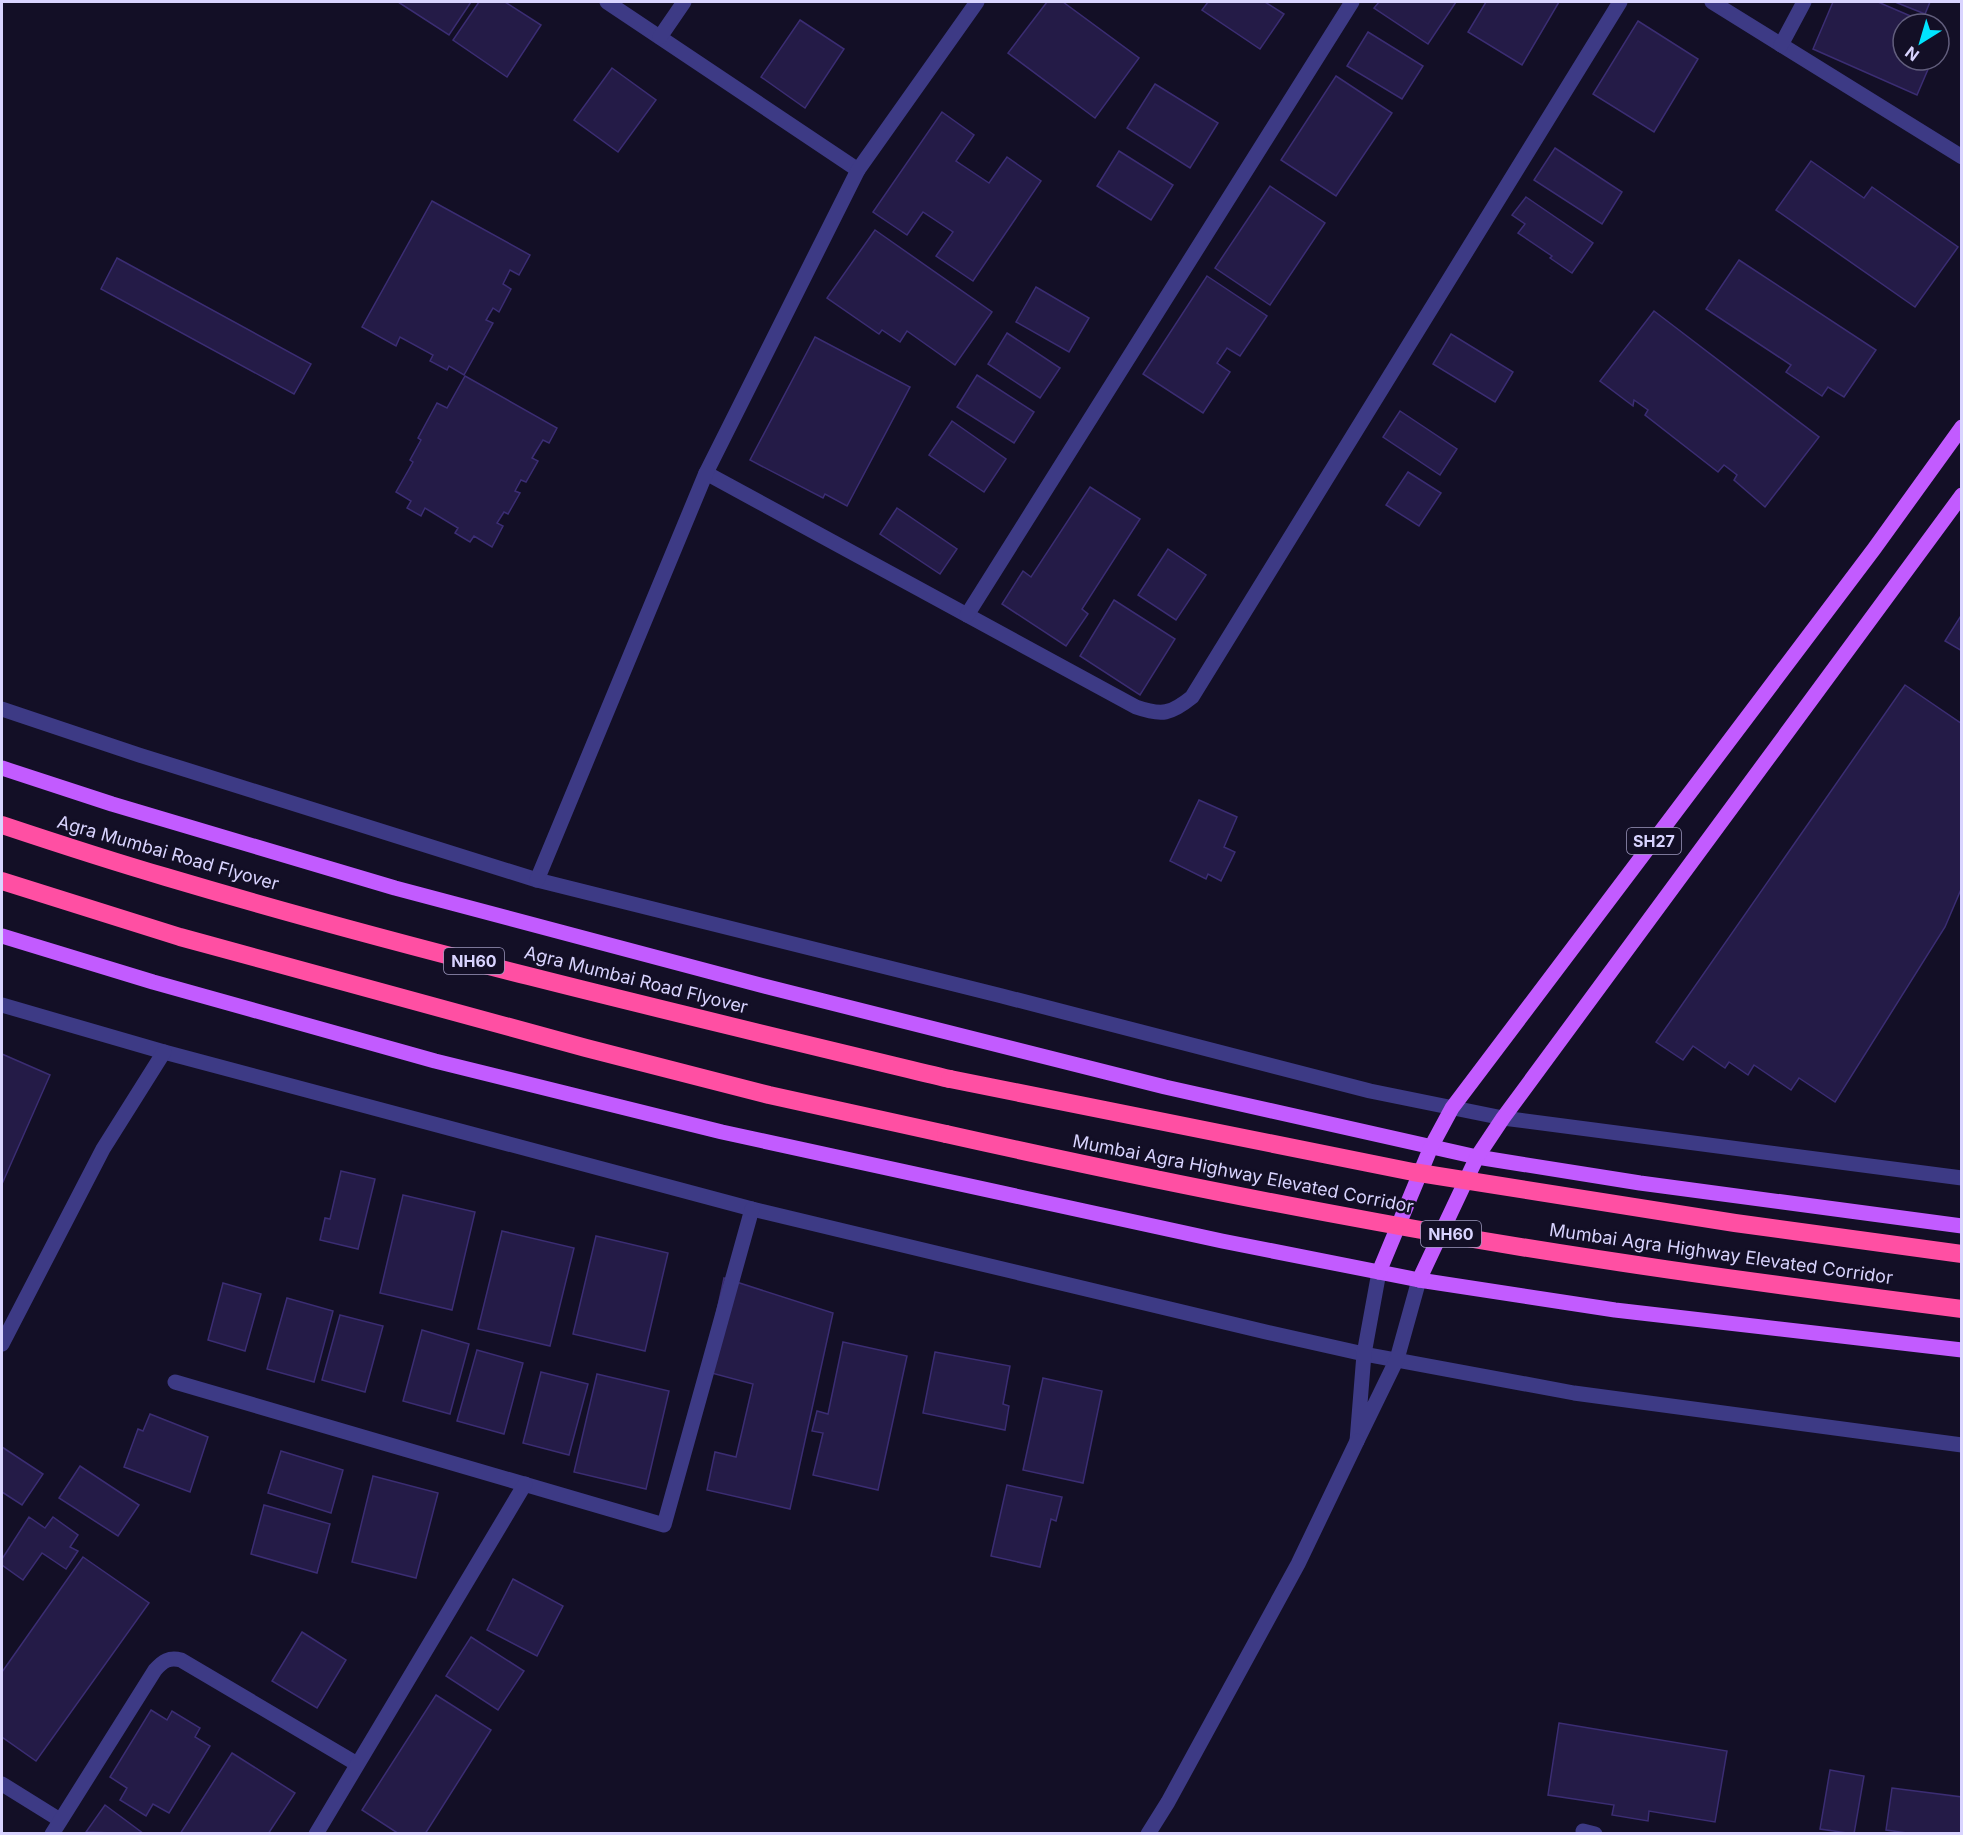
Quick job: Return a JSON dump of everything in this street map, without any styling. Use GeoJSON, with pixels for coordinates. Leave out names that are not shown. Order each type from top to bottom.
{"type":"FeatureCollection","features":[{"type":"Feature","properties":{"kind":"highway","name":"Agra Mumbai Road Flyover"},"geometry":{"type":"LineString","coordinates":[[2,825],[167,877],[385,938],[663,1010],[950,1079]]}},
{"type":"Feature","properties":{"kind":"highway","name":"Mumbai Agra Highway Elevated Corridor"},"geometry":{"type":"LineString","coordinates":[[2,881],[180,937],[586,1048],[769,1095],[946,1134],[1102,1168],[1378,1222],[1650,1267],[1962,1309]]}},
{"type":"Feature","properties":{"kind":"highway","name":"Mumbai Agra Highway Elevated Corridor"},"geometry":{"type":"LineString","coordinates":[[950,1079],[1413,1172],[1735,1223],[1962,1254]]}},
{"type":"Feature","properties":{"kind":"main road","name":"SH27"},"geometry":{"type":"LineString","coordinates":[[1379,1272],[1431,1147],[1452,1108],[1860,568],[1962,427]]}},
{"type":"Feature","properties":{"kind":"main road","name":"SH27"},"geometry":{"type":"LineString","coordinates":[[1419,1280],[1477,1157],[1503,1118],[1962,495]]}},
{"type":"Feature","properties":{"kind":"main road"},"geometry":{"type":"LineString","coordinates":[[2,768],[112,804],[395,888],[745,981],[1165,1087],[1477,1157],[1663,1186],[1962,1226]]}},
{"type":"Feature","properties":{"kind":"main road"},"geometry":{"type":"LineString","coordinates":[[2,936],[153,982],[435,1061],[722,1132],[1222,1241],[1419,1280],[1615,1310],[1962,1350]]}},
{"type":"Feature","properties":{"kind":"street"},"geometry":{"type":"LineString","coordinates":[[607,2],[858,171]]}},
{"type":"Feature","properties":{"kind":"street"},"geometry":{"type":"LineString","coordinates":[[660,37],[684,2]]}},
{"type":"Feature","properties":{"kind":"street"},"geometry":{"type":"LineString","coordinates":[[537,880],[706,473],[858,171],[977,2]]}},
{"type":"Feature","properties":{"kind":"street"},"geometry":{"type":"LineString","coordinates":[[967,615],[1352,2]]}},
{"type":"Feature","properties":{"kind":"street"},"geometry":{"type":"LineString","coordinates":[[706,473],[1136,707],[1154,713],[1166,712],[1179,707],[1191,697],[1620,2]]}},
{"type":"Feature","properties":{"kind":"street"},"geometry":{"type":"LineString","coordinates":[[1712,2],[1962,157]]}},
{"type":"Feature","properties":{"kind":"street"},"geometry":{"type":"LineString","coordinates":[[1781,45],[1804,2]]}},
{"type":"Feature","properties":{"kind":"street"},"geometry":{"type":"LineString","coordinates":[[2,709],[151,759],[537,880],[1370,1091],[1503,1118],[1962,1178]]}},
{"type":"Feature","properties":{"kind":"street"},"geometry":{"type":"LineString","coordinates":[[2,1005],[164,1052],[752,1209],[1364,1354],[1574,1393],[1962,1445]]}},
{"type":"Feature","properties":{"kind":"street"},"geometry":{"type":"LineString","coordinates":[[2,1344],[103,1149],[164,1052]]}},
{"type":"Feature","properties":{"kind":"street"},"geometry":{"type":"LineString","coordinates":[[176,1382],[664,1525],[752,1209]]}},
{"type":"Feature","properties":{"kind":"street"},"geometry":{"type":"LineString","coordinates":[[1357,1441],[1364,1354],[1379,1272]]}},
{"type":"Feature","properties":{"kind":"street"},"geometry":{"type":"LineString","coordinates":[[1148,1833],[1168,1802],[1298,1564],[1397,1359],[1419,1280]]}},
{"type":"Feature","properties":{"kind":"street"},"geometry":{"type":"LineString","coordinates":[[316,1833],[525,1484]]}},
{"type":"Feature","properties":{"kind":"street"},"geometry":{"type":"LineString","coordinates":[[52,1833],[154,1670],[163,1662],[173,1658],[181,1660],[357,1764]]}},
{"type":"Feature","properties":{"kind":"street"},"geometry":{"type":"LineString","coordinates":[[2,1784],[60,1820]]}},
{"type":"Feature","properties":{"kind":"building"},"geometry":{"type":"Polygon","coordinates":[[[398,2],[471,2],[449,35],[398,2]]]}},
{"type":"Feature","properties":{"kind":"building"},"geometry":{"type":"Polygon","coordinates":[[[479,2],[505,2],[541,25],[507,77],[453,40],[479,2]]]}},
{"type":"Feature","properties":{"kind":"building"},"geometry":{"type":"Polygon","coordinates":[[[1047,2],[1063,2],[1139,58],[1095,118],[1008,53],[1047,2]]]}},
{"type":"Feature","properties":{"kind":"building"},"geometry":{"type":"Polygon","coordinates":[[[1208,2],[1265,2],[1284,14],[1260,49],[1202,10],[1208,2]]]}},
{"type":"Feature","properties":{"kind":"building"},"geometry":{"type":"Polygon","coordinates":[[[1379,2],[1456,2],[1428,44],[1374,8],[1379,2]]]}},
{"type":"Feature","properties":{"kind":"building"},"geometry":{"type":"Polygon","coordinates":[[[1486,2],[1559,2],[1522,65],[1468,32],[1486,2]]]}},
{"type":"Feature","properties":{"kind":"building"},"geometry":{"type":"Polygon","coordinates":[[[1833,2],[1878,2],[1901,12],[1891,12],[1891,72],[1927,72],[1917,95],[1813,49],[1833,2]]]}},
{"type":"Feature","properties":{"kind":"building"},"geometry":{"type":"Polygon","coordinates":[[[1895,2],[1930,2],[1926,12],[1895,2]]]}},
{"type":"Feature","properties":{"kind":"building"},"geometry":{"type":"Polygon","coordinates":[[[800,20],[844,49],[805,108],[761,77],[800,20]]]}},
{"type":"Feature","properties":{"kind":"building"},"geometry":{"type":"Polygon","coordinates":[[[1638,21],[1698,59],[1654,132],[1593,94],[1638,21]]]}},
{"type":"Feature","properties":{"kind":"building"},"geometry":{"type":"Polygon","coordinates":[[[1368,32],[1423,66],[1402,99],[1347,66],[1368,32]]]}},
{"type":"Feature","properties":{"kind":"building"},"geometry":{"type":"Polygon","coordinates":[[[612,68],[656,100],[618,152],[574,120],[612,68]]]}},
{"type":"Feature","properties":{"kind":"building"},"geometry":{"type":"Polygon","coordinates":[[[1336,76],[1392,113],[1336,196],[1281,160],[1336,76]]]}},
{"type":"Feature","properties":{"kind":"building"},"geometry":{"type":"Polygon","coordinates":[[[1155,84],[1218,123],[1190,168],[1127,128],[1155,84]]]}},
{"type":"Feature","properties":{"kind":"building"},"geometry":{"type":"Polygon","coordinates":[[[942,112],[974,135],[956,161],[989,183],[1007,157],[1041,181],[973,281],[936,256],[953,232],[923,212],[907,235],[873,212],[942,112]]]}},
{"type":"Feature","properties":{"kind":"building"},"geometry":{"type":"Polygon","coordinates":[[[1555,148],[1622,192],[1602,224],[1534,180],[1555,148]]]}},
{"type":"Feature","properties":{"kind":"building"},"geometry":{"type":"Polygon","coordinates":[[[1119,151],[1173,185],[1151,220],[1097,186],[1119,151]]]}},
{"type":"Feature","properties":{"kind":"building"},"geometry":{"type":"Polygon","coordinates":[[[1811,161],[1864,198],[1872,187],[1958,247],[1915,307],[1776,210],[1811,161]]]}},
{"type":"Feature","properties":{"kind":"building"},"geometry":{"type":"Polygon","coordinates":[[[1270,186],[1325,223],[1270,305],[1215,268],[1270,186]]]}},
{"type":"Feature","properties":{"kind":"building"},"geometry":{"type":"Polygon","coordinates":[[[1526,197],[1593,243],[1572,273],[1518,233],[1525,224],[1512,215],[1526,197]]]}},
{"type":"Feature","properties":{"kind":"building"},"geometry":{"type":"Polygon","coordinates":[[[432,201],[530,255],[519,275],[510,270],[503,284],[511,289],[499,312],[493,308],[486,320],[493,323],[464,375],[449,366],[447,370],[430,361],[433,355],[400,337],[396,346],[362,327],[432,201]]]}},
{"type":"Feature","properties":{"kind":"building"},"geometry":{"type":"Polygon","coordinates":[[[875,230],[992,312],[955,365],[907,331],[900,342],[882,330],[879,334],[827,298],[875,230]]]}},
{"type":"Feature","properties":{"kind":"building"},"geometry":{"type":"Polygon","coordinates":[[[117,258],[311,364],[294,394],[101,289],[117,258]]]}},
{"type":"Feature","properties":{"kind":"building"},"geometry":{"type":"Polygon","coordinates":[[[1739,260],[1876,350],[1844,397],[1828,387],[1822,396],[1786,372],[1791,365],[1706,309],[1739,260]]]}},
{"type":"Feature","properties":{"kind":"building"},"geometry":{"type":"Polygon","coordinates":[[[1207,276],[1267,316],[1240,356],[1227,348],[1217,363],[1230,372],[1203,413],[1143,374],[1207,276]]]}},
{"type":"Feature","properties":{"kind":"building"},"geometry":{"type":"Polygon","coordinates":[[[1036,287],[1089,318],[1069,352],[1016,322],[1036,287]]]}},
{"type":"Feature","properties":{"kind":"building"},"geometry":{"type":"Polygon","coordinates":[[[1654,311],[1819,437],[1765,507],[1734,480],[1737,475],[1724,465],[1718,472],[1645,415],[1648,410],[1634,400],[1633,406],[1600,381],[1654,311]]]}},
{"type":"Feature","properties":{"kind":"building"},"geometry":{"type":"Polygon","coordinates":[[[1007,333],[1060,368],[1040,398],[988,364],[1007,333]]]}},
{"type":"Feature","properties":{"kind":"building"},"geometry":{"type":"Polygon","coordinates":[[[1451,334],[1513,372],[1495,402],[1433,364],[1451,334]]]}},
{"type":"Feature","properties":{"kind":"building"},"geometry":{"type":"Polygon","coordinates":[[[815,337],[910,387],[847,506],[825,494],[823,498],[750,460],[815,337]]]}},
{"type":"Feature","properties":{"kind":"building"},"geometry":{"type":"Polygon","coordinates":[[[977,375],[1034,412],[1014,443],[957,407],[977,375]]]}},
{"type":"Feature","properties":{"kind":"building"},"geometry":{"type":"Polygon","coordinates":[[[465,376],[557,428],[549,443],[543,440],[532,458],[538,461],[526,482],[521,480],[515,491],[520,493],[508,514],[504,512],[497,523],[503,526],[492,547],[474,536],[470,542],[455,533],[458,528],[425,508],[421,516],[407,508],[411,501],[396,492],[413,462],[410,460],[421,440],[418,438],[437,403],[447,408],[465,376]]]}},
{"type":"Feature","properties":{"kind":"building"},"geometry":{"type":"Polygon","coordinates":[[[1400,411],[1457,449],[1440,475],[1383,437],[1400,411]]]}},
{"type":"Feature","properties":{"kind":"building"},"geometry":{"type":"Polygon","coordinates":[[[952,421],[1006,459],[984,492],[929,455],[952,421]]]}},
{"type":"Feature","properties":{"kind":"building"},"geometry":{"type":"Polygon","coordinates":[[[1408,472],[1441,493],[1419,526],[1386,505],[1408,472]]]}},
{"type":"Feature","properties":{"kind":"building"},"geometry":{"type":"Polygon","coordinates":[[[1090,487],[1140,519],[1082,609],[1088,614],[1066,646],[1002,604],[1023,571],[1031,577],[1090,487]]]}},
{"type":"Feature","properties":{"kind":"building"},"geometry":{"type":"Polygon","coordinates":[[[897,508],[957,549],[940,574],[880,534],[897,508]]]}},
{"type":"Feature","properties":{"kind":"building"},"geometry":{"type":"Polygon","coordinates":[[[1168,549],[1206,575],[1176,620],[1138,595],[1168,549]]]}},
{"type":"Feature","properties":{"kind":"building"},"geometry":{"type":"Polygon","coordinates":[[[1114,600],[1175,639],[1140,695],[1080,656],[1114,600]]]}},
{"type":"Feature","properties":{"kind":"building"},"geometry":{"type":"Polygon","coordinates":[[[1962,614],[1962,651],[1945,641],[1962,614]]]}},
{"type":"Feature","properties":{"kind":"building"},"geometry":{"type":"Polygon","coordinates":[[[1905,685],[1962,724],[1962,887],[1945,927],[1835,1102],[1799,1078],[1791,1090],[1754,1065],[1748,1075],[1729,1062],[1725,1068],[1693,1046],[1683,1060],[1656,1042],[1905,685]]]}},
{"type":"Feature","properties":{"kind":"building"},"geometry":{"type":"Polygon","coordinates":[[[1199,800],[1237,817],[1224,847],[1235,852],[1221,881],[1208,874],[1206,879],[1170,861],[1199,800]]]}},
{"type":"Feature","properties":{"kind":"building"},"geometry":{"type":"Polygon","coordinates":[[[2,1054],[50,1075],[2,1184],[2,1054]]]}},
{"type":"Feature","properties":{"kind":"building"},"geometry":{"type":"Polygon","coordinates":[[[341,1171],[375,1179],[358,1249],[320,1240],[325,1218],[330,1219],[341,1171]]]}},
{"type":"Feature","properties":{"kind":"building"},"geometry":{"type":"Polygon","coordinates":[[[403,1195],[475,1212],[452,1310],[380,1293],[403,1195]]]}},
{"type":"Feature","properties":{"kind":"building"},"geometry":{"type":"Polygon","coordinates":[[[502,1231],[574,1248],[550,1346],[478,1329],[502,1231]]]}},
{"type":"Feature","properties":{"kind":"building"},"geometry":{"type":"Polygon","coordinates":[[[596,1236],[668,1253],[645,1351],[573,1334],[596,1236]]]}},
{"type":"Feature","properties":{"kind":"building"},"geometry":{"type":"Polygon","coordinates":[[[724,1278],[833,1313],[790,1509],[707,1490],[715,1452],[736,1457],[753,1384],[704,1371],[724,1278]]]}},
{"type":"Feature","properties":{"kind":"building"},"geometry":{"type":"Polygon","coordinates":[[[223,1283],[261,1294],[245,1351],[208,1340],[223,1283]]]}},
{"type":"Feature","properties":{"kind":"building"},"geometry":{"type":"Polygon","coordinates":[[[287,1298],[333,1311],[314,1382],[267,1369],[287,1298]]]}},
{"type":"Feature","properties":{"kind":"building"},"geometry":{"type":"Polygon","coordinates":[[[340,1315],[383,1326],[365,1392],[322,1380],[340,1315]]]}},
{"type":"Feature","properties":{"kind":"building"},"geometry":{"type":"Polygon","coordinates":[[[422,1330],[469,1344],[450,1414],[403,1401],[422,1330]]]}},
{"type":"Feature","properties":{"kind":"building"},"geometry":{"type":"Polygon","coordinates":[[[843,1342],[907,1356],[878,1490],[813,1475],[823,1433],[812,1431],[817,1411],[828,1414],[843,1342]]]}},
{"type":"Feature","properties":{"kind":"building"},"geometry":{"type":"Polygon","coordinates":[[[477,1350],[523,1363],[504,1434],[457,1421],[477,1350]]]}},
{"type":"Feature","properties":{"kind":"building"},"geometry":{"type":"Polygon","coordinates":[[[935,1352],[1010,1366],[1003,1404],[1009,1406],[1005,1430],[923,1413],[935,1352]]]}},
{"type":"Feature","properties":{"kind":"building"},"geometry":{"type":"Polygon","coordinates":[[[541,1372],[588,1384],[569,1455],[523,1443],[541,1372]]]}},
{"type":"Feature","properties":{"kind":"building"},"geometry":{"type":"Polygon","coordinates":[[[597,1374],[669,1391],[646,1489],[574,1472],[597,1374]]]}},
{"type":"Feature","properties":{"kind":"building"},"geometry":{"type":"Polygon","coordinates":[[[1043,1378],[1102,1391],[1083,1483],[1023,1470],[1043,1378]]]}},
{"type":"Feature","properties":{"kind":"building"},"geometry":{"type":"Polygon","coordinates":[[[150,1414],[208,1437],[190,1492],[124,1467],[138,1429],[143,1431],[150,1414]]]}},
{"type":"Feature","properties":{"kind":"building"},"geometry":{"type":"Polygon","coordinates":[[[2,1447],[43,1474],[22,1505],[2,1492],[2,1447]]]}},
{"type":"Feature","properties":{"kind":"building"},"geometry":{"type":"Polygon","coordinates":[[[281,1451],[343,1470],[331,1513],[268,1493],[281,1451]]]}},
{"type":"Feature","properties":{"kind":"building"},"geometry":{"type":"Polygon","coordinates":[[[80,1466],[139,1505],[118,1536],[59,1498],[80,1466]]]}},
{"type":"Feature","properties":{"kind":"building"},"geometry":{"type":"Polygon","coordinates":[[[373,1476],[438,1493],[416,1578],[352,1562],[373,1476]]]}},
{"type":"Feature","properties":{"kind":"building"},"geometry":{"type":"Polygon","coordinates":[[[1007,1485],[1062,1497],[1056,1521],[1051,1519],[1040,1567],[991,1556],[1007,1485]]]}},
{"type":"Feature","properties":{"kind":"building"},"geometry":{"type":"Polygon","coordinates":[[[264,1505],[330,1524],[317,1573],[251,1554],[264,1505]]]}},
{"type":"Feature","properties":{"kind":"building"},"geometry":{"type":"Polygon","coordinates":[[[29,1517],[45,1528],[53,1517],[78,1535],[70,1547],[78,1551],[66,1569],[42,1553],[23,1580],[2,1565],[2,1559],[29,1517]]]}},
{"type":"Feature","properties":{"kind":"building"},"geometry":{"type":"Polygon","coordinates":[[[83,1557],[149,1603],[36,1761],[2,1737],[2,1672],[83,1557]]]}},
{"type":"Feature","properties":{"kind":"building"},"geometry":{"type":"Polygon","coordinates":[[[513,1579],[563,1606],[537,1656],[487,1630],[513,1579]]]}},
{"type":"Feature","properties":{"kind":"building"},"geometry":{"type":"Polygon","coordinates":[[[302,1632],[346,1660],[317,1708],[272,1681],[302,1632]]]}},
{"type":"Feature","properties":{"kind":"building"},"geometry":{"type":"Polygon","coordinates":[[[471,1637],[524,1671],[498,1710],[446,1676],[471,1637]]]}},
{"type":"Feature","properties":{"kind":"building"},"geometry":{"type":"Polygon","coordinates":[[[436,1695],[491,1730],[425,1834],[399,1834],[362,1810],[436,1695]]]}},
{"type":"Feature","properties":{"kind":"building"},"geometry":{"type":"Polygon","coordinates":[[[151,1710],[167,1720],[172,1711],[200,1728],[195,1737],[210,1746],[169,1813],[153,1804],[146,1816],[120,1800],[127,1788],[110,1777],[151,1710]]]}},
{"type":"Feature","properties":{"kind":"building"},"geometry":{"type":"Polygon","coordinates":[[[1559,1723],[1727,1751],[1715,1822],[1649,1811],[1648,1821],[1612,1815],[1614,1805],[1548,1795],[1559,1723]]]}},
{"type":"Feature","properties":{"kind":"building"},"geometry":{"type":"Polygon","coordinates":[[[232,1753],[295,1793],[268,1834],[180,1834],[232,1753]]]}},
{"type":"Feature","properties":{"kind":"building"},"geometry":{"type":"Polygon","coordinates":[[[1830,1770],[1864,1776],[1854,1834],[1820,1829],[1830,1770]]]}},
{"type":"Feature","properties":{"kind":"building"},"geometry":{"type":"Polygon","coordinates":[[[1892,1788],[1962,1797],[1962,1834],[1914,1834],[1886,1830],[1892,1788]]]}},
{"type":"Feature","properties":{"kind":"building"},"geometry":{"type":"Polygon","coordinates":[[[105,1805],[144,1834],[86,1832],[105,1805]]]}}]}
